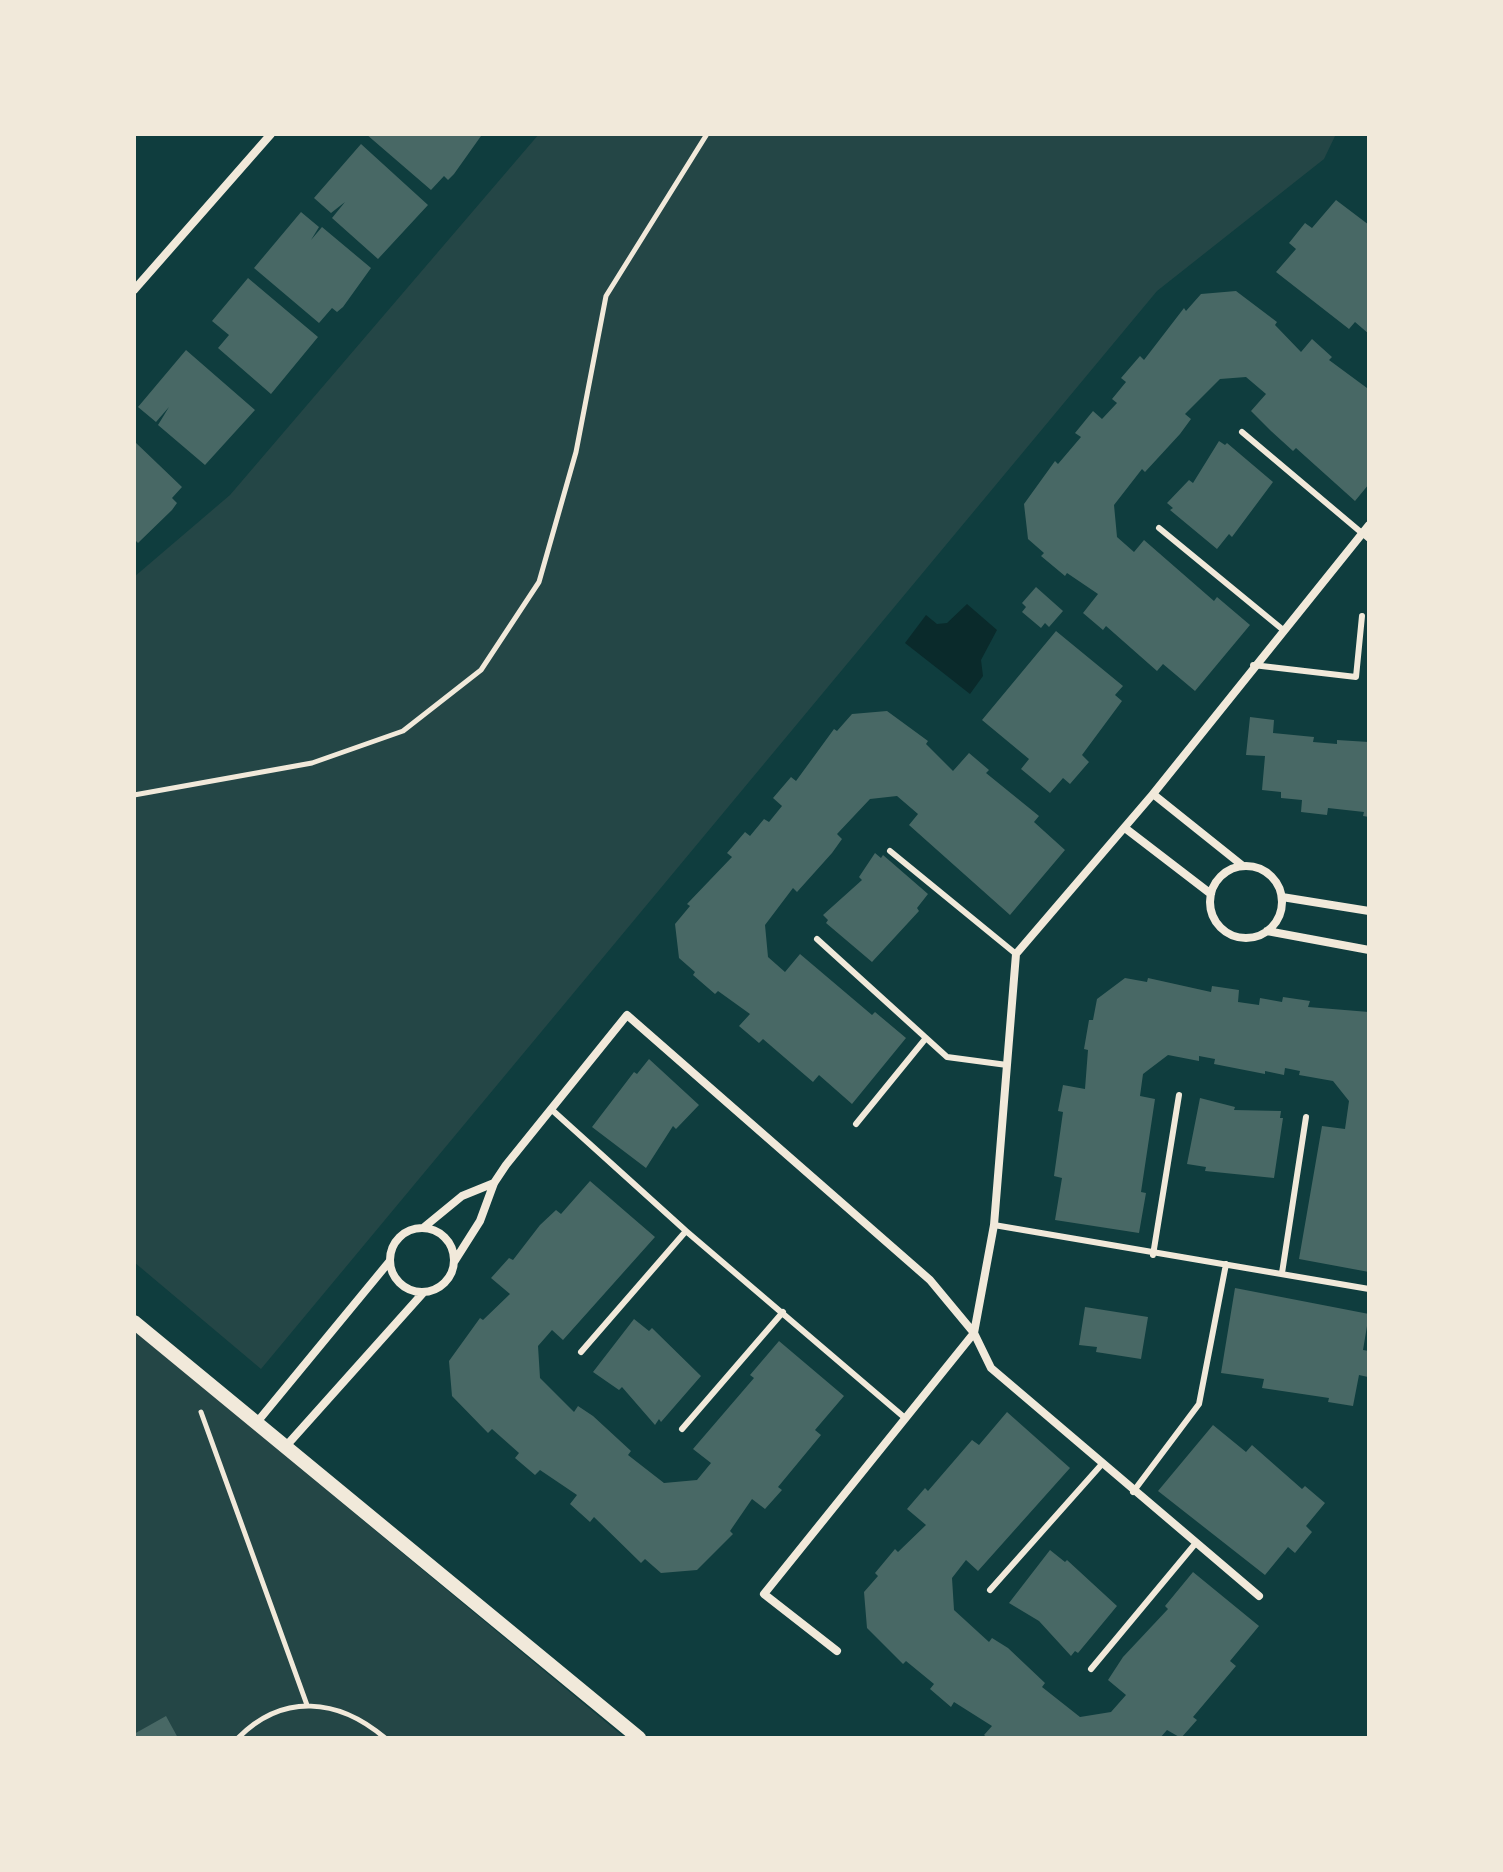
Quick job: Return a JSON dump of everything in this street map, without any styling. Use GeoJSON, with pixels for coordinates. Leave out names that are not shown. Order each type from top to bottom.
{"type":"FeatureCollection","features":[{"type":"Feature","properties":{"kind":"street"},"geometry":{"type":"LineString","coordinates":[[134,290],[271,134]]}},
{"type":"Feature","properties":{"kind":"street"},"geometry":{"type":"LineString","coordinates":[[837,1651],[764,1594],[974,1333],[994,1225],[1016,954],[1153,794],[1282,629],[1365,537],[1369,525]]}},
{"type":"Feature","properties":{"kind":"street"},"geometry":{"type":"LineString","coordinates":[[1153,794],[1243,866],[1268,874],[1282,897],[1279,916],[1267,931]]}},
{"type":"Feature","properties":{"kind":"street"},"geometry":{"type":"LineString","coordinates":[[1125,828],[1211,894]]}},
{"type":"Feature","properties":{"kind":"street"},"geometry":{"type":"LineString","coordinates":[[1243,866],[1222,875],[1211,894],[1213,916],[1226,932],[1247,938],[1267,931],[1369,950]]}},
{"type":"Feature","properties":{"kind":"street"},"geometry":{"type":"LineString","coordinates":[[1282,897],[1369,911]]}},
{"type":"Feature","properties":{"kind":"street"},"geometry":{"type":"LineString","coordinates":[[454,1262],[480,1221],[494,1183],[627,1015],[930,1280],[974,1333],[991,1368],[1133,1492],[1259,1596]]}},
{"type":"Feature","properties":{"kind":"street"},"geometry":{"type":"LineString","coordinates":[[258,1421],[389,1262],[395,1241],[403,1233],[423,1228],[462,1196],[494,1183]]}},
{"type":"Feature","properties":{"kind":"street"},"geometry":{"type":"LineString","coordinates":[[287,1445],[423,1293],[440,1287],[453,1272],[454,1252],[443,1235],[423,1228]]}},
{"type":"Feature","properties":{"kind":"street"},"geometry":{"type":"LineString","coordinates":[[389,1262],[391,1272],[403,1287],[423,1293]]}},
{"type":"Feature","properties":{"kind":"street"},"geometry":{"type":"LineString","coordinates":[[134,1322],[258,1421],[639,1738]]}},
{"type":"Feature","properties":{"kind":"lane"},"geometry":{"type":"LineString","coordinates":[[1242,432],[1365,537]]}},
{"type":"Feature","properties":{"kind":"lane"},"geometry":{"type":"LineString","coordinates":[[1159,528],[1282,629]]}},
{"type":"Feature","properties":{"kind":"lane"},"geometry":{"type":"LineString","coordinates":[[1253,665],[1356,677],[1362,616]]}},
{"type":"Feature","properties":{"kind":"lane"},"geometry":{"type":"LineString","coordinates":[[890,851],[1016,954]]}},
{"type":"Feature","properties":{"kind":"lane"},"geometry":{"type":"LineString","coordinates":[[817,939],[947,1057],[1007,1065]]}},
{"type":"Feature","properties":{"kind":"lane"},"geometry":{"type":"LineString","coordinates":[[856,1124],[926,1038]]}},
{"type":"Feature","properties":{"kind":"lane"},"geometry":{"type":"LineString","coordinates":[[1153,1255],[1179,1095]]}},
{"type":"Feature","properties":{"kind":"lane"},"geometry":{"type":"LineString","coordinates":[[551,1109],[686,1231],[905,1418]]}},
{"type":"Feature","properties":{"kind":"lane"},"geometry":{"type":"LineString","coordinates":[[1282,1273],[1306,1117]]}},
{"type":"Feature","properties":{"kind":"lane"},"geometry":{"type":"LineString","coordinates":[[994,1225],[1153,1255],[1226,1264],[1369,1289]]}},
{"type":"Feature","properties":{"kind":"lane"},"geometry":{"type":"LineString","coordinates":[[581,1352],[686,1231]]}},
{"type":"Feature","properties":{"kind":"lane"},"geometry":{"type":"LineString","coordinates":[[1133,1492],[1199,1404],[1226,1264]]}},
{"type":"Feature","properties":{"kind":"lane"},"geometry":{"type":"LineString","coordinates":[[682,1429],[783,1312]]}},
{"type":"Feature","properties":{"kind":"lane"},"geometry":{"type":"LineString","coordinates":[[990,1590],[1102,1464]]}},
{"type":"Feature","properties":{"kind":"lane"},"geometry":{"type":"LineString","coordinates":[[1091,1669],[1195,1544]]}},
{"type":"Feature","properties":{"kind":"path"},"geometry":{"type":"LineString","coordinates":[[134,795],[325,759],[403,731],[481,670],[539,582],[576,452],[606,296],[707,134]]}},
{"type":"Feature","properties":{"kind":"path"},"geometry":{"type":"LineString","coordinates":[[188,1368],[209,1437],[307,1705]]}},
{"type":"Feature","properties":{"kind":"path"},"geometry":{"type":"LineString","coordinates":[[238,1738],[263,1716],[307,1705],[334,1709],[363,1719],[385,1738]]}},
{"type":"Feature","properties":{"kind":"shaded area"},"geometry":{"type":"Polygon","coordinates":[[[539,134],[1336,134],[1324,159],[1157,291],[261,1369],[134,1262],[134,577],[230,495],[539,134]]]}},
{"type":"Feature","properties":{"kind":"shaded area"},"geometry":{"type":"Polygon","coordinates":[[[967,604],[997,630],[981,660],[983,676],[970,694],[905,643],[926,615],[937,624],[947,623],[967,604]]]}},
{"type":"Feature","properties":{"kind":"shaded area"},"geometry":{"type":"Polygon","coordinates":[[[134,1330],[625,1738],[134,1738],[134,1330]]]}},
{"type":"Feature","properties":{"kind":"building"},"geometry":{"type":"Polygon","coordinates":[[[366,134],[481,136],[454,174],[448,180],[444,176],[431,190],[366,134]]]}},
{"type":"Feature","properties":{"kind":"building"},"geometry":{"type":"Polygon","coordinates":[[[361,144],[428,205],[378,259],[332,218],[345,202],[331,213],[314,198],[361,144]]]}},
{"type":"Feature","properties":{"kind":"building"},"geometry":{"type":"Polygon","coordinates":[[[1336,200],[1369,225],[1369,334],[1355,322],[1349,329],[1276,272],[1296,249],[1289,243],[1305,223],[1312,228],[1336,200]]]}},
{"type":"Feature","properties":{"kind":"building"},"geometry":{"type":"Polygon","coordinates":[[[301,212],[319,227],[311,240],[322,227],[371,268],[343,307],[337,312],[332,308],[319,323],[254,268],[301,212]]]}},
{"type":"Feature","properties":{"kind":"building"},"geometry":{"type":"Polygon","coordinates":[[[248,278],[318,337],[271,394],[218,348],[229,335],[212,321],[248,278]]]}},
{"type":"Feature","properties":{"kind":"building"},"geometry":{"type":"Polygon","coordinates":[[[1236,291],[1277,322],[1275,325],[1301,352],[1312,339],[1332,357],[1329,360],[1367,388],[1369,484],[1355,501],[1296,448],[1293,451],[1251,411],[1266,394],[1246,377],[1220,379],[1185,414],[1191,419],[1180,434],[1145,472],[1142,469],[1114,505],[1117,537],[1134,552],[1144,540],[1214,601],[1217,597],[1250,625],[1195,691],[1163,664],[1157,671],[1106,626],[1103,630],[1083,613],[1098,594],[1067,573],[1065,576],[1041,556],[1044,553],[1028,539],[1024,504],[1055,461],[1058,464],[1081,437],[1075,433],[1093,411],[1102,419],[1117,403],[1112,399],[1126,382],[1121,378],[1140,356],[1144,360],[1184,308],[1186,311],[1201,294],[1236,291]]]}},
{"type":"Feature","properties":{"kind":"building"},"geometry":{"type":"Polygon","coordinates":[[[186,350],[255,410],[205,465],[158,425],[169,407],[156,422],[138,407],[186,350]]]}},
{"type":"Feature","properties":{"kind":"building"},"geometry":{"type":"Polygon","coordinates":[[[134,441],[182,487],[172,498],[177,503],[172,510],[138,543],[134,539],[134,441]]]}},
{"type":"Feature","properties":{"kind":"building"},"geometry":{"type":"Polygon","coordinates":[[[1219,441],[1225,445],[1227,443],[1273,482],[1232,537],[1229,534],[1217,549],[1170,510],[1173,508],[1167,503],[1189,480],[1193,483],[1219,441]]]}},
{"type":"Feature","properties":{"kind":"building"},"geometry":{"type":"Polygon","coordinates":[[[1036,587],[1063,611],[1049,627],[1045,623],[1041,628],[1022,612],[1026,607],[1022,603],[1036,587]]]}},
{"type":"Feature","properties":{"kind":"building"},"geometry":{"type":"Polygon","coordinates":[[[1056,631],[1123,686],[1115,695],[1122,701],[1082,755],[1089,762],[1070,784],[1063,778],[1050,793],[1021,769],[1029,759],[982,720],[1056,631]]]}},
{"type":"Feature","properties":{"kind":"building"},"geometry":{"type":"Polygon","coordinates":[[[887,711],[928,741],[926,744],[953,771],[969,753],[989,770],[986,773],[1039,816],[1034,822],[1065,850],[1010,915],[909,825],[918,814],[897,796],[870,799],[837,834],[842,839],[832,853],[797,892],[793,888],[765,925],[768,957],[785,972],[800,954],[872,1015],[875,1012],[906,1038],[852,1104],[819,1075],[813,1082],[763,1039],[759,1043],[739,1026],[750,1014],[718,991],[715,994],[693,975],[695,972],[679,958],[675,924],[690,906],[687,904],[732,857],[727,853],[745,832],[750,836],[764,819],[769,822],[782,806],[773,798],[791,777],[796,781],[834,729],[837,731],[852,714],[887,711]]]}},
{"type":"Feature","properties":{"kind":"building"},"geometry":{"type":"Polygon","coordinates":[[[1250,717],[1274,720],[1273,733],[1314,737],[1313,742],[1369,742],[1369,817],[1363,816],[1364,812],[1328,808],[1327,815],[1301,812],[1302,800],[1281,798],[1281,792],[1262,790],[1265,756],[1246,755],[1250,717]]]}},
{"type":"Feature","properties":{"kind":"building"},"geometry":{"type":"Polygon","coordinates":[[[875,853],[881,858],[883,855],[928,894],[917,908],[919,911],[872,962],[826,923],[828,920],[823,915],[862,880],[859,877],[875,853]]]}},
{"type":"Feature","properties":{"kind":"building"},"geometry":{"type":"Polygon","coordinates":[[[1125,978],[1147,982],[1148,978],[1211,992],[1212,986],[1239,990],[1238,1002],[1259,1005],[1260,998],[1282,1002],[1283,997],[1310,1001],[1308,1007],[1369,1012],[1369,1272],[1299,1259],[1322,1126],[1345,1129],[1349,1101],[1333,1081],[1299,1075],[1300,1071],[1285,1068],[1284,1075],[1265,1071],[1265,1074],[1214,1064],[1215,1059],[1199,1056],[1199,1061],[1168,1055],[1143,1074],[1140,1096],[1155,1099],[1141,1192],[1146,1193],[1139,1233],[1055,1220],[1062,1178],[1054,1176],[1063,1112],[1058,1111],[1063,1085],[1085,1089],[1088,1050],[1084,1049],[1089,1020],[1093,1020],[1097,999],[1125,978]]]}},
{"type":"Feature","properties":{"kind":"building"},"geometry":{"type":"Polygon","coordinates":[[[649,1059],[699,1105],[676,1129],[673,1126],[646,1168],[592,1127],[634,1072],[637,1074],[649,1059]]]}},
{"type":"Feature","properties":{"kind":"building"},"geometry":{"type":"Polygon","coordinates":[[[1200,1098],[1235,1107],[1234,1110],[1281,1111],[1280,1118],[1283,1118],[1274,1178],[1205,1171],[1206,1167],[1187,1164],[1200,1098]]]}},
{"type":"Feature","properties":{"kind":"building"},"geometry":{"type":"Polygon","coordinates":[[[590,1181],[655,1237],[563,1340],[552,1330],[538,1346],[540,1378],[574,1412],[578,1406],[593,1416],[631,1451],[628,1455],[664,1483],[697,1480],[711,1463],[693,1449],[754,1378],[750,1375],[779,1341],[844,1396],[815,1430],[821,1435],[778,1487],[782,1490],[765,1509],[752,1499],[730,1531],[733,1534],[697,1570],[661,1573],[645,1559],[641,1563],[594,1517],[590,1522],[570,1504],[577,1495],[540,1470],[535,1475],[515,1458],[519,1453],[492,1429],[488,1433],[452,1396],[449,1361],[480,1318],[483,1320],[510,1294],[491,1278],[509,1258],[513,1260],[540,1225],[556,1210],[561,1214],[590,1181]]]}},
{"type":"Feature","properties":{"kind":"building"},"geometry":{"type":"Polygon","coordinates":[[[1235,1288],[1369,1314],[1363,1350],[1369,1351],[1368,1377],[1359,1375],[1353,1406],[1328,1402],[1329,1398],[1262,1388],[1264,1379],[1221,1373],[1235,1288]]]}},
{"type":"Feature","properties":{"kind":"building"},"geometry":{"type":"Polygon","coordinates":[[[1085,1307],[1148,1317],[1141,1359],[1096,1352],[1097,1347],[1079,1345],[1085,1307]]]}},
{"type":"Feature","properties":{"kind":"building"},"geometry":{"type":"Polygon","coordinates":[[[634,1319],[649,1331],[652,1328],[701,1376],[655,1425],[622,1387],[619,1390],[593,1372],[634,1319]]]}},
{"type":"Feature","properties":{"kind":"building"},"geometry":{"type":"Polygon","coordinates":[[[1007,1412],[1070,1468],[978,1571],[966,1560],[952,1578],[954,1610],[989,1642],[992,1638],[1008,1648],[1045,1683],[1042,1687],[1080,1717],[1111,1712],[1126,1695],[1108,1680],[1123,1657],[1168,1609],[1165,1606],[1193,1572],[1259,1626],[1230,1661],[1236,1666],[1193,1717],[1197,1720],[1181,1738],[1167,1730],[1160,1738],[988,1738],[984,1735],[992,1726],[954,1702],[951,1707],[930,1689],[934,1684],[906,1661],[903,1664],[867,1628],[864,1592],[895,1549],[898,1552],[926,1525],[907,1509],[925,1488],[928,1491],[972,1440],[979,1445],[1007,1412]]]}},
{"type":"Feature","properties":{"kind":"building"},"geometry":{"type":"Polygon","coordinates":[[[1213,1425],[1246,1452],[1252,1445],[1302,1489],[1305,1486],[1325,1503],[1306,1526],[1312,1532],[1295,1553],[1288,1547],[1265,1575],[1158,1491],[1213,1425]]]}},
{"type":"Feature","properties":{"kind":"building"},"geometry":{"type":"Polygon","coordinates":[[[1050,1550],[1065,1562],[1067,1560],[1117,1606],[1078,1653],[1075,1651],[1071,1656],[1039,1621],[1009,1603],[1050,1550]]]}},
{"type":"Feature","properties":{"kind":"building"},"geometry":{"type":"Polygon","coordinates":[[[166,1716],[178,1738],[134,1738],[134,1734],[166,1716]]]}}]}
